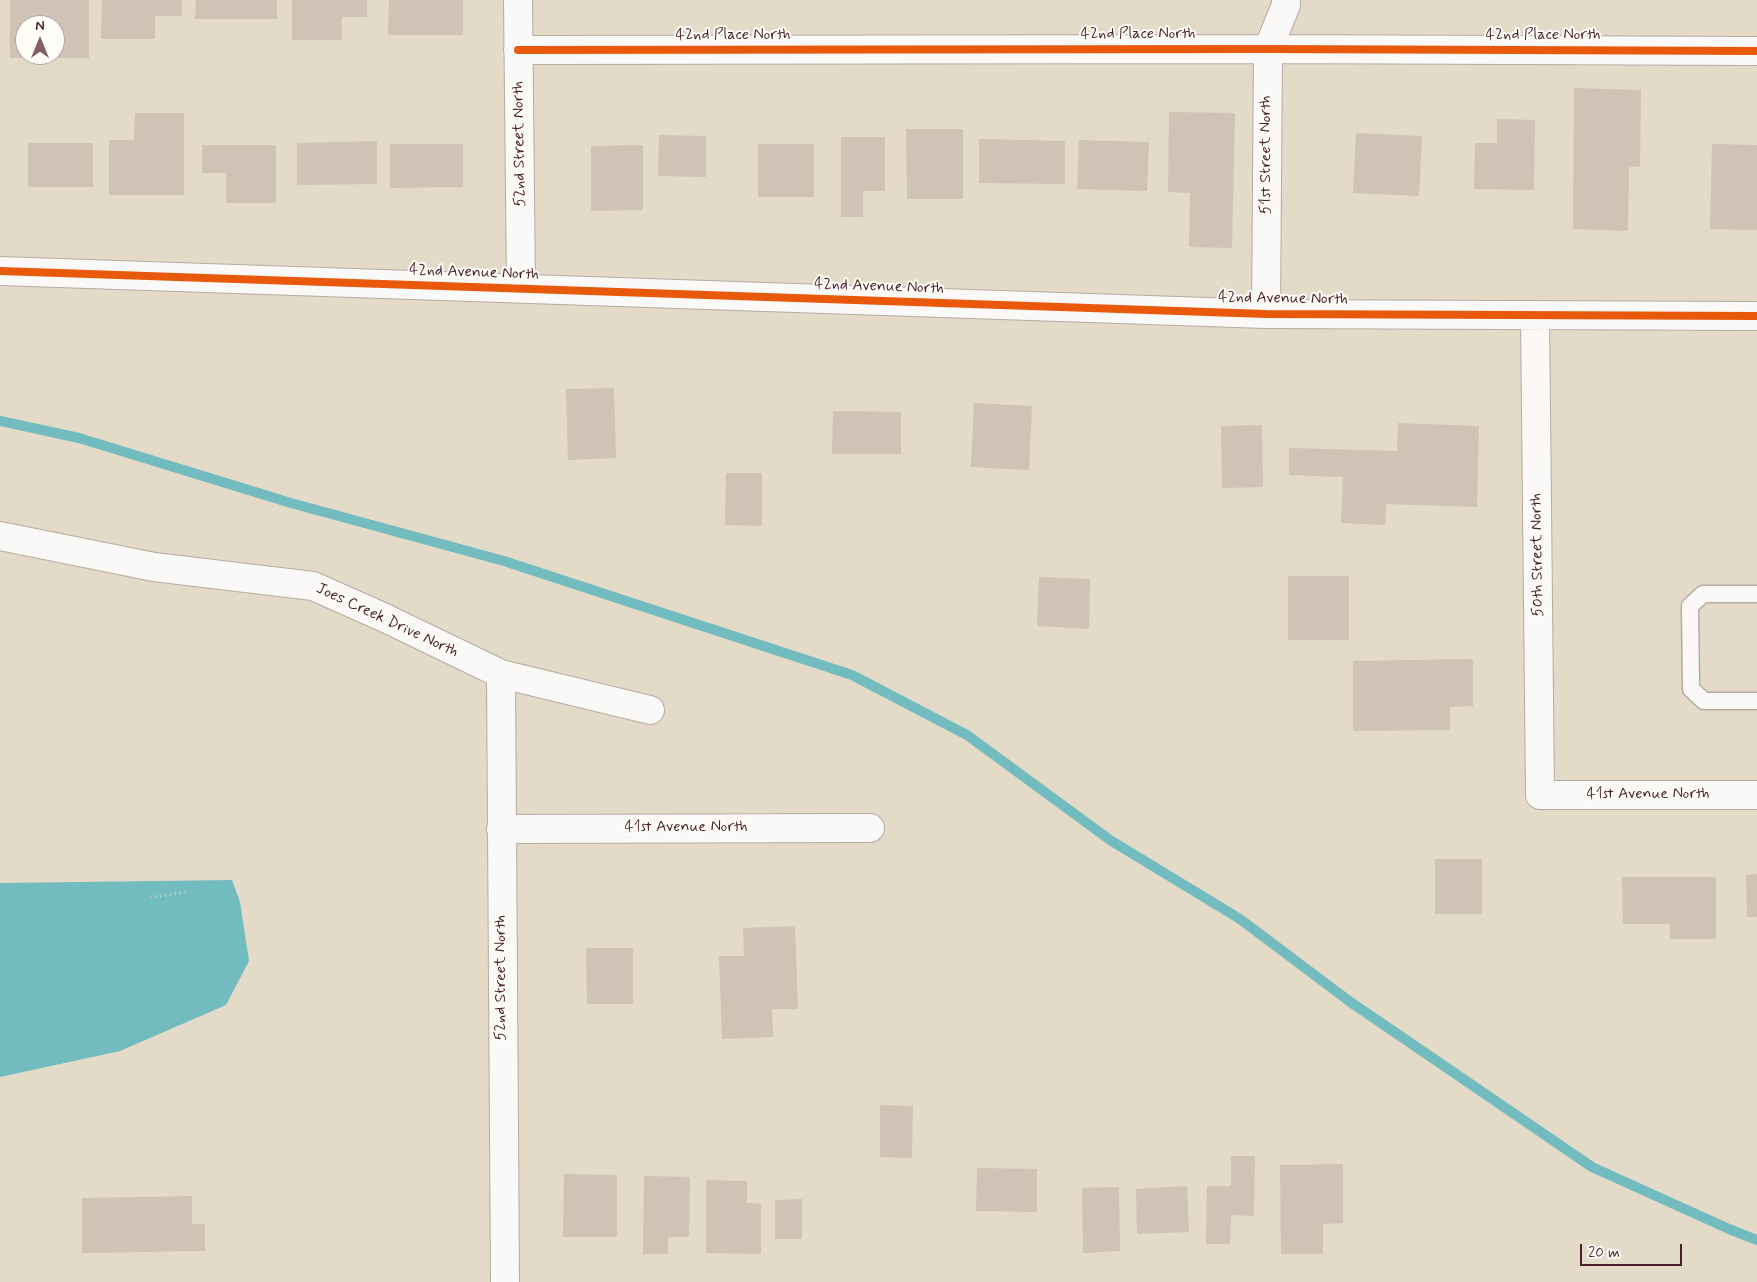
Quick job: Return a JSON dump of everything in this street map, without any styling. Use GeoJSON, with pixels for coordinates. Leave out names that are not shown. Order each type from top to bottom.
{"type":"FeatureCollection","features":[{"type":"Feature","properties":{"kind":"street","name":"52nd Street North"},"geometry":{"type":"LineString","coordinates":[[518,0],[521,288]]}},
{"type":"Feature","properties":{"kind":"street","name":"51st Street North"},"geometry":{"type":"LineString","coordinates":[[1266,314],[1268,49],[1286,5],[1286,0]]}},
{"type":"Feature","properties":{"kind":"street","name":"42nd Place North"},"geometry":{"type":"LineString","coordinates":[[518,50],[1757,50]]}},
{"type":"Feature","properties":{"kind":"street","name":"42nd Avenue North"},"geometry":{"type":"LineString","coordinates":[[0,271],[1266,314],[1757,316]]}},
{"type":"Feature","properties":{"kind":"street","name":"50th Street North"},"geometry":{"type":"LineString","coordinates":[[1535,315],[1540,795]]}},
{"type":"Feature","properties":{"kind":"street","name":"Joes Creek Drive North"},"geometry":{"type":"LineString","coordinates":[[0,536],[154,567],[313,586],[385,618],[501,674],[650,710]]}},
{"type":"Feature","properties":{"kind":"street","name":"52nd Street North"},"geometry":{"type":"LineString","coordinates":[[501,674],[505,1282]]}},
{"type":"Feature","properties":{"kind":"street","name":"41st Avenue North"},"geometry":{"type":"LineString","coordinates":[[1540,795],[1757,796]]}},
{"type":"Feature","properties":{"kind":"street","name":"41st Avenue North"},"geometry":{"type":"LineString","coordinates":[[501,829],[870,828]]}},
{"type":"Feature","properties":{"kind":"lane"},"geometry":{"type":"LineString","coordinates":[[1757,594],[1703,594],[1690,606],[1691,689],[1704,701],[1757,701]]}},
{"type":"Feature","properties":{"kind":"path"},"geometry":{"type":"LineString","coordinates":[[150,898],[188,892]]}},
{"type":"Feature","properties":{"kind":"water"},"geometry":{"type":"Polygon","coordinates":[[[232,880],[240,902],[249,961],[226,1005],[120,1051],[0,1077],[0,883],[232,880]]]}},
{"type":"Feature","properties":{"kind":"building"},"geometry":{"type":"Polygon","coordinates":[[[10,0],[89,0],[89,58],[65,58],[65,15],[15,15],[15,58],[10,58],[10,0]]]}},
{"type":"Feature","properties":{"kind":"building"},"geometry":{"type":"Polygon","coordinates":[[[102,0],[182,0],[182,16],[155,16],[155,39],[101,39],[102,0]]]}},
{"type":"Feature","properties":{"kind":"building"},"geometry":{"type":"Polygon","coordinates":[[[196,0],[277,0],[277,19],[195,19],[196,0]]]}},
{"type":"Feature","properties":{"kind":"building"},"geometry":{"type":"Polygon","coordinates":[[[292,0],[367,0],[367,17],[342,17],[342,40],[292,40],[292,0]]]}},
{"type":"Feature","properties":{"kind":"building"},"geometry":{"type":"Polygon","coordinates":[[[389,0],[463,0],[463,35],[388,35],[389,0]]]}},
{"type":"Feature","properties":{"kind":"building"},"geometry":{"type":"Polygon","coordinates":[[[1574,88],[1641,90],[1640,167],[1629,166],[1628,231],[1573,229],[1574,88]]]}},
{"type":"Feature","properties":{"kind":"building"},"geometry":{"type":"Polygon","coordinates":[[[1169,112],[1235,113],[1232,248],[1189,247],[1190,193],[1168,192],[1169,112]]]}},
{"type":"Feature","properties":{"kind":"building"},"geometry":{"type":"Polygon","coordinates":[[[135,113],[184,113],[184,195],[109,195],[109,140],[134,140],[135,113]]]}},
{"type":"Feature","properties":{"kind":"building"},"geometry":{"type":"Polygon","coordinates":[[[1497,119],[1535,120],[1534,190],[1474,189],[1475,143],[1497,143],[1497,119]]]}},
{"type":"Feature","properties":{"kind":"building"},"geometry":{"type":"Polygon","coordinates":[[[906,129],[963,129],[963,199],[907,199],[906,129]]]}},
{"type":"Feature","properties":{"kind":"building"},"geometry":{"type":"Polygon","coordinates":[[[1356,133],[1422,136],[1419,196],[1353,193],[1356,133]]]}},
{"type":"Feature","properties":{"kind":"building"},"geometry":{"type":"Polygon","coordinates":[[[659,135],[706,136],[706,177],[658,176],[659,135]]]}},
{"type":"Feature","properties":{"kind":"building"},"geometry":{"type":"Polygon","coordinates":[[[841,137],[885,137],[885,191],[863,191],[863,217],[841,217],[841,137]]]}},
{"type":"Feature","properties":{"kind":"building"},"geometry":{"type":"Polygon","coordinates":[[[979,139],[1065,141],[1065,184],[979,183],[979,139]]]}},
{"type":"Feature","properties":{"kind":"building"},"geometry":{"type":"Polygon","coordinates":[[[1079,140],[1149,142],[1147,191],[1077,189],[1079,140]]]}},
{"type":"Feature","properties":{"kind":"building"},"geometry":{"type":"Polygon","coordinates":[[[377,141],[377,184],[297,185],[297,143],[377,141]]]}},
{"type":"Feature","properties":{"kind":"building"},"geometry":{"type":"Polygon","coordinates":[[[28,143],[93,143],[93,187],[28,187],[28,143]]]}},
{"type":"Feature","properties":{"kind":"building"},"geometry":{"type":"Polygon","coordinates":[[[390,144],[463,144],[463,187],[390,188],[390,144]]]}},
{"type":"Feature","properties":{"kind":"building"},"geometry":{"type":"Polygon","coordinates":[[[758,144],[814,144],[814,197],[758,197],[758,144]]]}},
{"type":"Feature","properties":{"kind":"building"},"geometry":{"type":"Polygon","coordinates":[[[1712,144],[1757,145],[1757,230],[1710,229],[1712,144]]]}},
{"type":"Feature","properties":{"kind":"building"},"geometry":{"type":"Polygon","coordinates":[[[202,145],[276,145],[276,203],[226,203],[226,173],[202,173],[202,145]]]}},
{"type":"Feature","properties":{"kind":"building"},"geometry":{"type":"Polygon","coordinates":[[[643,145],[643,210],[591,211],[591,146],[643,145]]]}},
{"type":"Feature","properties":{"kind":"building"},"geometry":{"type":"Polygon","coordinates":[[[614,388],[616,458],[568,460],[566,389],[614,388]]]}},
{"type":"Feature","properties":{"kind":"building"},"geometry":{"type":"Polygon","coordinates":[[[974,403],[1032,406],[1029,470],[971,467],[974,403]]]}},
{"type":"Feature","properties":{"kind":"building"},"geometry":{"type":"Polygon","coordinates":[[[833,411],[901,412],[901,454],[832,454],[833,411]]]}},
{"type":"Feature","properties":{"kind":"building"},"geometry":{"type":"Polygon","coordinates":[[[1398,423],[1479,426],[1477,507],[1386,504],[1385,525],[1341,523],[1343,477],[1289,475],[1289,448],[1397,451],[1398,423]]]}},
{"type":"Feature","properties":{"kind":"building"},"geometry":{"type":"Polygon","coordinates":[[[1262,425],[1263,487],[1222,488],[1221,426],[1262,425]]]}},
{"type":"Feature","properties":{"kind":"building"},"geometry":{"type":"Polygon","coordinates":[[[726,473],[762,473],[762,526],[725,525],[726,473]]]}},
{"type":"Feature","properties":{"kind":"building"},"geometry":{"type":"Polygon","coordinates":[[[1288,576],[1349,576],[1349,640],[1288,640],[1288,576]]]}},
{"type":"Feature","properties":{"kind":"building"},"geometry":{"type":"Polygon","coordinates":[[[1039,577],[1090,579],[1089,629],[1037,626],[1039,577]]]}},
{"type":"Feature","properties":{"kind":"building"},"geometry":{"type":"Polygon","coordinates":[[[1473,659],[1473,706],[1450,707],[1450,730],[1353,731],[1353,661],[1473,659]]]}},
{"type":"Feature","properties":{"kind":"building"},"geometry":{"type":"Polygon","coordinates":[[[1435,859],[1482,859],[1482,914],[1435,914],[1435,859]]]}},
{"type":"Feature","properties":{"kind":"building"},"geometry":{"type":"Polygon","coordinates":[[[1757,874],[1757,917],[1747,917],[1746,875],[1757,874]]]}},
{"type":"Feature","properties":{"kind":"building"},"geometry":{"type":"Polygon","coordinates":[[[1622,877],[1716,877],[1716,939],[1670,939],[1670,924],[1623,924],[1622,877]]]}},
{"type":"Feature","properties":{"kind":"building"},"geometry":{"type":"Polygon","coordinates":[[[795,926],[798,1009],[772,1009],[773,1037],[722,1039],[719,956],[744,956],[743,928],[795,926]]]}},
{"type":"Feature","properties":{"kind":"building"},"geometry":{"type":"Polygon","coordinates":[[[586,948],[633,948],[633,1004],[587,1004],[586,948]]]}},
{"type":"Feature","properties":{"kind":"building"},"geometry":{"type":"Polygon","coordinates":[[[880,1105],[913,1106],[912,1158],[880,1157],[880,1105]]]}},
{"type":"Feature","properties":{"kind":"building"},"geometry":{"type":"Polygon","coordinates":[[[1231,1156],[1255,1156],[1254,1216],[1231,1215],[1230,1244],[1206,1244],[1207,1186],[1231,1186],[1231,1156]]]}},
{"type":"Feature","properties":{"kind":"building"},"geometry":{"type":"Polygon","coordinates":[[[1343,1164],[1343,1223],[1323,1224],[1323,1254],[1281,1254],[1280,1165],[1343,1164]]]}},
{"type":"Feature","properties":{"kind":"building"},"geometry":{"type":"Polygon","coordinates":[[[977,1168],[1037,1169],[1037,1212],[976,1211],[977,1168]]]}},
{"type":"Feature","properties":{"kind":"building"},"geometry":{"type":"Polygon","coordinates":[[[564,1174],[617,1175],[617,1237],[563,1237],[564,1174]]]}},
{"type":"Feature","properties":{"kind":"building"},"geometry":{"type":"Polygon","coordinates":[[[644,1176],[690,1177],[689,1237],[668,1237],[668,1254],[643,1254],[644,1176]]]}},
{"type":"Feature","properties":{"kind":"building"},"geometry":{"type":"Polygon","coordinates":[[[706,1180],[747,1181],[747,1203],[761,1204],[761,1254],[706,1253],[706,1180]]]}},
{"type":"Feature","properties":{"kind":"building"},"geometry":{"type":"Polygon","coordinates":[[[1187,1186],[1189,1232],[1137,1234],[1136,1189],[1187,1186]]]}},
{"type":"Feature","properties":{"kind":"building"},"geometry":{"type":"Polygon","coordinates":[[[1119,1187],[1120,1251],[1083,1253],[1082,1188],[1119,1187]]]}},
{"type":"Feature","properties":{"kind":"building"},"geometry":{"type":"Polygon","coordinates":[[[192,1196],[192,1224],[205,1224],[205,1251],[82,1253],[82,1198],[192,1196]]]}},
{"type":"Feature","properties":{"kind":"building"},"geometry":{"type":"Polygon","coordinates":[[[802,1199],[802,1239],[775,1239],[775,1200],[802,1199]]]}},
{"type":"Feature","properties":{"kind":"waterway"},"geometry":{"type":"LineString","coordinates":[[0,421],[79,438],[291,503],[504,561],[852,675],[967,735],[1110,840],[1240,919],[1349,1001],[1592,1167],[1757,1240]]}},
{"type":"Feature","properties":{"kind":"cycle path"},"geometry":{"type":"LineString","coordinates":[[518,50],[1268,49],[1757,51]]}},
{"type":"Feature","properties":{"kind":"cycle path"},"geometry":{"type":"LineString","coordinates":[[0,271],[1266,314],[1757,316]]}}]}
